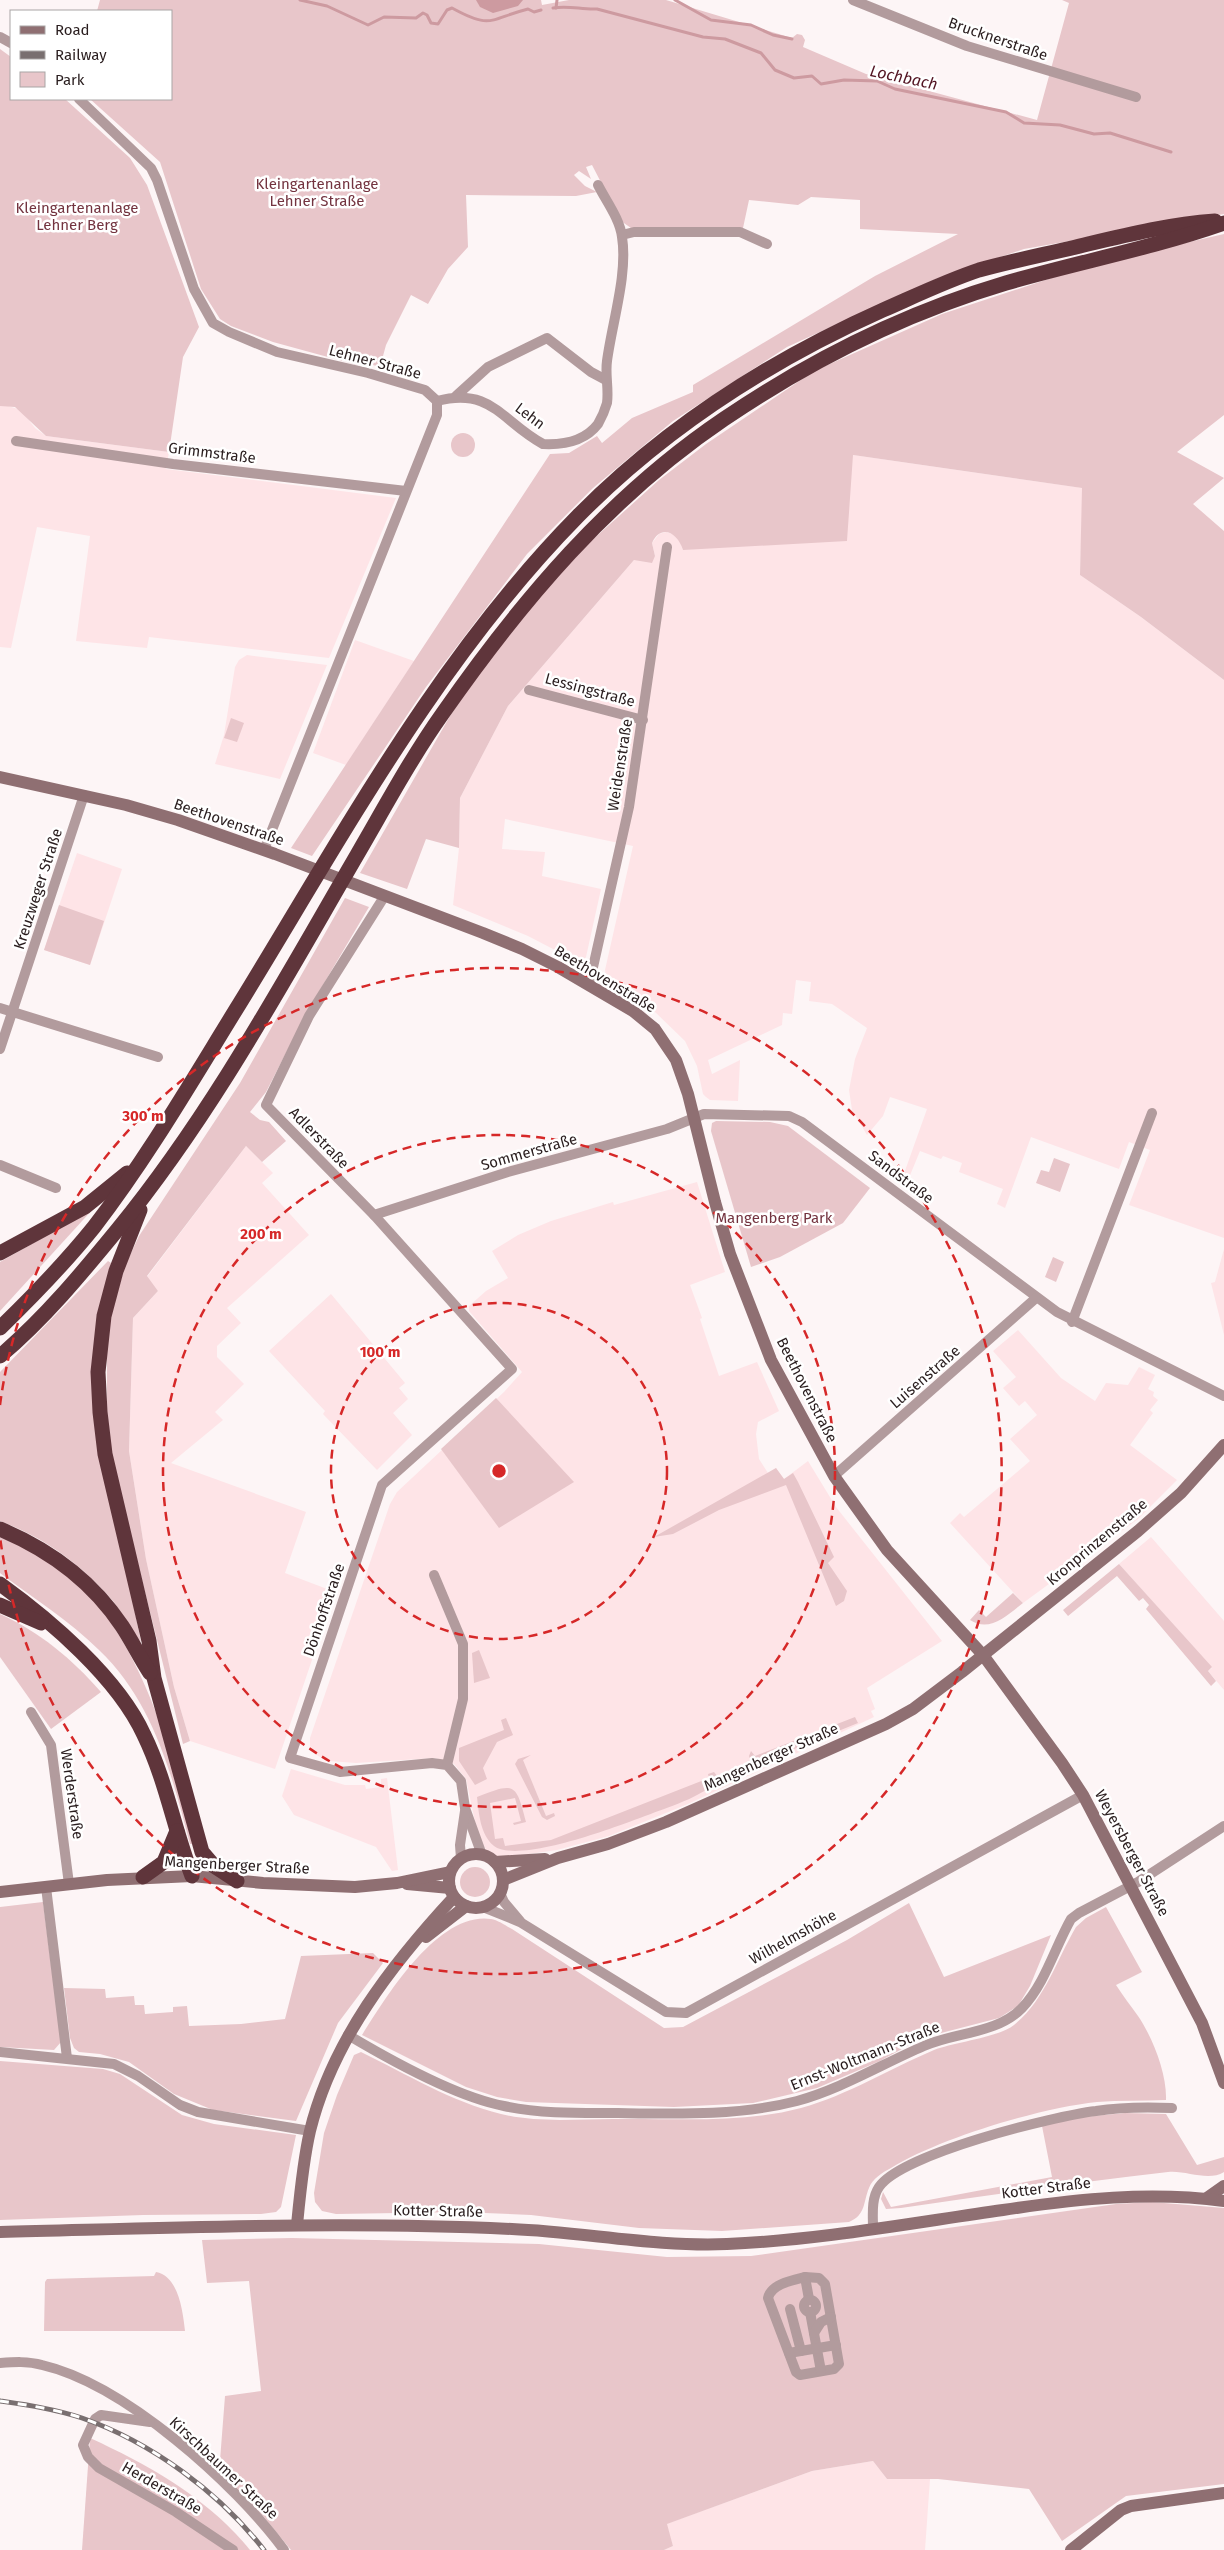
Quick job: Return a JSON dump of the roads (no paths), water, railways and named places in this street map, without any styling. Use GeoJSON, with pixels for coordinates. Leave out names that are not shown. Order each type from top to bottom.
{"type":"FeatureCollection","features":[{"type":"Feature","properties":{"kind":"highway"},"geometry":{"type":"LineString","coordinates":[[0,1328],[42,1287],[90,1232],[190,1084],[367,797],[443,679],[487,619],[580,514],[640,460],[700,413],[766,368],[837,331],[920,293],[978,271],[1123,236],[1186,223],[1224,222]]}},
{"type":"Feature","properties":{"kind":"highway"},"geometry":{"type":"LineString","coordinates":[[0,1356],[55,1302],[146,1194],[206,1111],[442,714],[519,609],[574,546],[630,494],[672,458],[725,418],[784,381],[856,342],[907,319],[977,292],[1129,249],[1193,234],[1224,222]]}},
{"type":"Feature","properties":{"kind":"highway"},"geometry":{"type":"LineString","coordinates":[[0,1253],[85,1207],[139,1162]]}},
{"type":"Feature","properties":{"kind":"highway"},"geometry":{"type":"LineString","coordinates":[[146,1194],[122,1254],[108,1299],[100,1340],[98,1372],[105,1454],[148,1641],[154,1678],[202,1852],[214,1866],[237,1881]]}},
{"type":"Feature","properties":{"kind":"highway"},"geometry":{"type":"LineString","coordinates":[[0,1529],[40,1548],[77,1574],[122,1625],[154,1678]]}},
{"type":"Feature","properties":{"kind":"highway"},"geometry":{"type":"LineString","coordinates":[[0,1584],[59,1631],[105,1679],[140,1726],[170,1801],[177,1831],[192,1876]]}},
{"type":"Feature","properties":{"kind":"highway"},"geometry":{"type":"LineString","coordinates":[[0,1605],[59,1631]]}},
{"type":"Feature","properties":{"kind":"highway"},"geometry":{"type":"LineString","coordinates":[[143,1877],[164,1862],[177,1831]]}},
{"type":"Feature","properties":{"kind":"highway"},"geometry":{"type":"LineString","coordinates":[[192,1876],[202,1852]]}},
{"type":"Feature","properties":{"kind":"main road","name":"Beethovenstraße"},"geometry":{"type":"LineString","coordinates":[[0,777],[84,795],[178,820],[264,850],[522,949],[589,985],[632,1011],[655,1029],[665,1041],[676,1060],[688,1094],[699,1116],[730,1254],[771,1360],[834,1476],[887,1550],[983,1655]]}},
{"type":"Feature","properties":{"kind":"main road","name":"Kronprinzenstraße"},"geometry":{"type":"LineString","coordinates":[[983,1655],[1138,1532],[1181,1493],[1223,1447]]}},
{"type":"Feature","properties":{"kind":"main road","name":"Weyersberger Straße"},"geometry":{"type":"LineString","coordinates":[[983,1655],[1062,1762],[1083,1795],[1202,2023],[1223,2077]]}},
{"type":"Feature","properties":{"kind":"main road","name":"Mangenberger Straße"},"geometry":{"type":"LineString","coordinates":[[503,1880],[558,1858],[608,1844],[666,1822],[886,1724],[913,1709],[983,1655]]}},
{"type":"Feature","properties":{"kind":"main road"},"geometry":{"type":"LineString","coordinates":[[468,1855],[482,1855],[495,1862],[502,1874],[503,1880],[500,1893],[496,1899],[483,1907],[466,1906],[452,1892],[450,1872],[461,1858],[468,1855]]}},
{"type":"Feature","properties":{"kind":"main road","name":"Mangenberger Straße"},"geometry":{"type":"LineString","coordinates":[[495,1862],[558,1858]]}},
{"type":"Feature","properties":{"kind":"main road","name":"Mangenberger Straße"},"geometry":{"type":"LineString","coordinates":[[0,1892],[143,1877],[192,1876],[237,1881],[328,1886],[397,1883],[450,1872]]}},
{"type":"Feature","properties":{"kind":"main road","name":"Mangenberger Straße"},"geometry":{"type":"LineString","coordinates":[[397,1883],[452,1892]]}},
{"type":"Feature","properties":{"kind":"main road"},"geometry":{"type":"LineString","coordinates":[[297,2225],[310,2131],[330,2075],[348,2035],[381,1984],[414,1945],[452,1892]]}},
{"type":"Feature","properties":{"kind":"main road"},"geometry":{"type":"LineString","coordinates":[[414,1945],[456,1916],[466,1906]]}},
{"type":"Feature","properties":{"kind":"main road"},"geometry":{"type":"LineString","coordinates":[[1207,2198],[1224,2186]]}},
{"type":"Feature","properties":{"kind":"main road","name":"Kotter Straße"},"geometry":{"type":"LineString","coordinates":[[0,2232],[297,2225],[514,2229],[687,2244],[779,2242],[1098,2198],[1159,2196],[1207,2198],[1224,2201]]}},
{"type":"Feature","properties":{"kind":"main road"},"geometry":{"type":"LineString","coordinates":[[1071,2550],[1121,2510],[1131,2506],[1224,2493]]}},
{"type":"Feature","properties":{"kind":"street","name":"Brucknerstraße"},"geometry":{"type":"LineString","coordinates":[[853,0],[967,46],[1136,97]]}},
{"type":"Feature","properties":{"kind":"street","name":"Lehner Straße"},"geometry":{"type":"LineString","coordinates":[[80,100],[150,168],[157,180],[194,290],[213,323],[229,332],[277,352],[368,373],[425,390],[437,401]]}},
{"type":"Feature","properties":{"kind":"street","name":"Lehn"},"geometry":{"type":"LineString","coordinates":[[437,401],[456,396],[468,397],[490,405],[543,444],[561,444],[581,438],[598,423],[607,400],[606,363],[622,268],[622,235],[598,185]]}},
{"type":"Feature","properties":{"kind":"street"},"geometry":{"type":"LineString","coordinates":[[622,235],[634,232],[740,232],[767,244]]}},
{"type":"Feature","properties":{"kind":"street","name":"Lehn"},"geometry":{"type":"LineString","coordinates":[[456,396],[488,367],[547,338],[591,372],[606,380]]}},
{"type":"Feature","properties":{"kind":"street"},"geometry":{"type":"LineString","coordinates":[[264,850],[437,415],[437,401]]}},
{"type":"Feature","properties":{"kind":"street","name":"Grimmstraße"},"geometry":{"type":"LineString","coordinates":[[16,441],[173,464],[406,491]]}},
{"type":"Feature","properties":{"kind":"street","name":"Weidenstraße"},"geometry":{"type":"LineString","coordinates":[[589,985],[629,807],[667,547]]}},
{"type":"Feature","properties":{"kind":"street","name":"Lessingstraße"},"geometry":{"type":"LineString","coordinates":[[529,690],[643,720]]}},
{"type":"Feature","properties":{"kind":"street","name":"Kreuzweger Straße"},"geometry":{"type":"LineString","coordinates":[[0,1049],[84,795]]}},
{"type":"Feature","properties":{"kind":"street","name":"Adlerstraße"},"geometry":{"type":"LineString","coordinates":[[380,895],[309,1016],[266,1105],[374,1215],[512,1370]]}},
{"type":"Feature","properties":{"kind":"street"},"geometry":{"type":"LineString","coordinates":[[0,1008],[158,1057]]}},
{"type":"Feature","properties":{"kind":"street"},"geometry":{"type":"LineString","coordinates":[[1072,1322],[1152,1112]]}},
{"type":"Feature","properties":{"kind":"street","name":"Sandstraße"},"geometry":{"type":"LineString","coordinates":[[699,1116],[775,1115],[796,1118],[1036,1298],[1072,1322],[1224,1396]]}},
{"type":"Feature","properties":{"kind":"street","name":"Sommerstraße"},"geometry":{"type":"LineString","coordinates":[[374,1215],[508,1172],[667,1129],[699,1116]]}},
{"type":"Feature","properties":{"kind":"street"},"geometry":{"type":"LineString","coordinates":[[0,1165],[56,1188]]}},
{"type":"Feature","properties":{"kind":"street","name":"Luisenstraße"},"geometry":{"type":"LineString","coordinates":[[834,1476],[1036,1298]]}},
{"type":"Feature","properties":{"kind":"street","name":"Dönhoffstraße"},"geometry":{"type":"LineString","coordinates":[[446,1765],[432,1763],[340,1772],[290,1758],[382,1485],[512,1370]]}},
{"type":"Feature","properties":{"kind":"street"},"geometry":{"type":"LineString","coordinates":[[434,1575],[463,1644],[464,1699],[446,1765],[461,1781],[465,1808],[482,1855]]}},
{"type":"Feature","properties":{"kind":"street","name":"Werderstraße"},"geometry":{"type":"LineString","coordinates":[[31,1712],[51,1745],[69,1884]]}},
{"type":"Feature","properties":{"kind":"street","name":"Wilhelmshöhe"},"geometry":{"type":"LineString","coordinates":[[483,1907],[520,1922],[666,2012],[686,2013],[1051,1815],[1083,1795]]}},
{"type":"Feature","properties":{"kind":"street"},"geometry":{"type":"LineString","coordinates":[[461,1858],[460,1845],[465,1808]]}},
{"type":"Feature","properties":{"kind":"street","name":"Ernst-Woltmann-Straße"},"geometry":{"type":"LineString","coordinates":[[348,2035],[464,2094],[503,2106],[522,2109],[597,2113],[718,2112],[796,2101],[888,2064],[930,2043],[994,2026],[1011,2018],[1035,1992],[1071,1919],[1131,1886],[1224,1826]]}},
{"type":"Feature","properties":{"kind":"street"},"geometry":{"type":"LineString","coordinates":[[46,1887],[67,2058]]}},
{"type":"Feature","properties":{"kind":"street","name":"Wilhelmshöhe"},"geometry":{"type":"LineString","coordinates":[[500,1893],[504,1902],[520,1922]]}},
{"type":"Feature","properties":{"kind":"street"},"geometry":{"type":"LineString","coordinates":[[0,2052],[114,2064],[138,2076],[180,2106],[198,2112],[310,2131]]}},
{"type":"Feature","properties":{"kind":"street"},"geometry":{"type":"LineString","coordinates":[[873,2228],[872,2207],[879,2186],[894,2174],[951,2148],[1015,2128],[1079,2113],[1118,2108],[1172,2108]]}},
{"type":"Feature","properties":{"kind":"street"},"geometry":{"type":"LineString","coordinates":[[805,2277],[821,2371]]}},
{"type":"Feature","properties":{"kind":"street"},"geometry":{"type":"LineString","coordinates":[[805,2277],[818,2278],[824,2282],[828,2303],[839,2366],[798,2374],[768,2298],[772,2290],[805,2277]]}},
{"type":"Feature","properties":{"kind":"street"},"geometry":{"type":"LineString","coordinates":[[773,2312],[828,2303]]}},
{"type":"Feature","properties":{"kind":"street"},"geometry":{"type":"LineString","coordinates":[[790,2309],[801,2350]]}},
{"type":"Feature","properties":{"kind":"street"},"geometry":{"type":"LineString","coordinates":[[797,2336],[831,2316]]}},
{"type":"Feature","properties":{"kind":"street"},"geometry":{"type":"LineString","coordinates":[[789,2353],[836,2345]]}},
{"type":"Feature","properties":{"kind":"street","name":"Kirschbaumer Straße"},"geometry":{"type":"LineString","coordinates":[[0,2363],[25,2362],[55,2368],[104,2391],[154,2422],[188,2450],[244,2503],[284,2550]]}},
{"type":"Feature","properties":{"kind":"street","name":"Herderstraße"},"geometry":{"type":"LineString","coordinates":[[154,2422],[101,2415],[95,2419],[83,2445],[88,2457],[99,2468],[176,2512],[233,2550]]}},
{"type":"Feature","properties":{"kind":"waterway","name":"Lochbach"},"geometry":{"type":"LineString","coordinates":[[300,0],[327,6],[368,25],[384,17],[416,18],[423,13],[427,15],[431,23],[438,24],[447,10],[452,8],[483,21],[497,19],[528,9],[534,12],[541,10]]}},
{"type":"Feature","properties":{"kind":"waterway","name":"Lochbach"},"geometry":{"type":"LineString","coordinates":[[556,8],[557,0]]}},
{"type":"Feature","properties":{"kind":"waterway"},"geometry":{"type":"LineString","coordinates":[[675,0],[711,20],[751,25],[773,35],[792,39]]}},
{"type":"Feature","properties":{"kind":"waterway","name":"Lochbach"},"geometry":{"type":"LineString","coordinates":[[553,8],[597,9],[703,37],[725,39],[761,53],[775,70],[794,78],[812,76],[821,84],[844,80],[877,81],[895,89],[1006,112],[1024,123],[1060,125],[1094,134],[1110,133],[1171,152]]}},
{"type":"Feature","properties":{"kind":"railway"},"geometry":{"type":"LineString","coordinates":[[0,2401],[82,2418],[108,2428],[158,2455],[205,2489],[226,2508],[264,2550]]}},
{"type":"Feature","properties":{"kind":"park label","name":"Kleingartenanlage Lehner Straße"},"geometry":{"type":"Point","coordinates":[317,192]}},
{"type":"Feature","properties":{"kind":"park label","name":"Kleingartenanlage Lehner Berg"},"geometry":{"type":"Point","coordinates":[77,216]}},
{"type":"Feature","properties":{"kind":"park label","name":"Mangenberg Park"},"geometry":{"type":"Point","coordinates":[774,1218]}}]}
